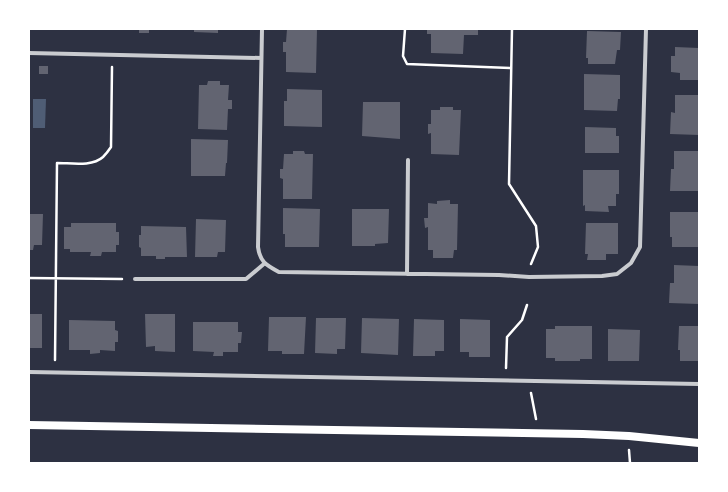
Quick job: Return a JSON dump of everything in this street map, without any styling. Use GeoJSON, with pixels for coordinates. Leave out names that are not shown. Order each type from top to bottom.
{"type":"FeatureCollection","features":[{"type":"Feature","properties":{"kind":"main road"},"geometry":{"type":"LineString","coordinates":[[29,425],[629,436],[699,443]]}},
{"type":"Feature","properties":{"kind":"street"},"geometry":{"type":"LineString","coordinates":[[262,29],[258,247],[259,257],[265,263],[278,272],[498,275],[529,277],[602,276],[616,274],[631,263],[640,247],[646,29]]}},
{"type":"Feature","properties":{"kind":"street"},"geometry":{"type":"LineString","coordinates":[[29,53],[261,58]]}},
{"type":"Feature","properties":{"kind":"street"},"geometry":{"type":"LineString","coordinates":[[407,274],[408,160]]}},
{"type":"Feature","properties":{"kind":"street"},"geometry":{"type":"LineString","coordinates":[[135,280],[246,279],[265,263]]}},
{"type":"Feature","properties":{"kind":"street"},"geometry":{"type":"LineString","coordinates":[[29,372],[699,384]]}},
{"type":"Feature","properties":{"kind":"path"},"geometry":{"type":"LineString","coordinates":[[404,29],[403,56],[407,64],[511,68]]}},
{"type":"Feature","properties":{"kind":"path"},"geometry":{"type":"LineString","coordinates":[[512,29],[509,184],[536,226],[538,247],[530,266]]}},
{"type":"Feature","properties":{"kind":"path"},"geometry":{"type":"LineString","coordinates":[[55,372],[57,163],[85,164],[96,162],[104,156],[111,147],[112,55]]}},
{"type":"Feature","properties":{"kind":"path"},"geometry":{"type":"LineString","coordinates":[[29,278],[135,280]]}},
{"type":"Feature","properties":{"kind":"path"},"geometry":{"type":"LineString","coordinates":[[507,380],[507,338],[522,320],[527,305]]}},
{"type":"Feature","properties":{"kind":"path"},"geometry":{"type":"LineString","coordinates":[[532,381],[531,393],[539,434]]}},
{"type":"Feature","properties":{"kind":"water"},"geometry":{"type":"Polygon","coordinates":[[[33,99],[46,99],[45,128],[33,128],[33,99]]]}},
{"type":"Feature","properties":{"kind":"building"},"geometry":{"type":"Polygon","coordinates":[[[139,29],[149,29],[149,33],[139,33],[139,29]]]}},
{"type":"Feature","properties":{"kind":"building"},"geometry":{"type":"Polygon","coordinates":[[[194,29],[218,29],[218,33],[194,32],[194,29]]]}},
{"type":"Feature","properties":{"kind":"building"},"geometry":{"type":"Polygon","coordinates":[[[287,29],[317,29],[316,73],[286,72],[286,52],[283,52],[283,42],[286,42],[287,29]]]}},
{"type":"Feature","properties":{"kind":"building"},"geometry":{"type":"Polygon","coordinates":[[[427,29],[478,29],[478,35],[464,35],[463,54],[431,53],[431,34],[427,34],[427,29]]]}},
{"type":"Feature","properties":{"kind":"building"},"geometry":{"type":"Polygon","coordinates":[[[587,31],[621,32],[620,50],[617,50],[615,64],[588,64],[588,58],[586,58],[587,31]]]}},
{"type":"Feature","properties":{"kind":"building"},"geometry":{"type":"Polygon","coordinates":[[[675,47],[699,48],[699,80],[680,80],[680,73],[671,72],[671,56],[675,56],[675,47]]]}},
{"type":"Feature","properties":{"kind":"building"},"geometry":{"type":"Polygon","coordinates":[[[39,66],[48,66],[48,74],[39,74],[39,66]]]}},
{"type":"Feature","properties":{"kind":"building"},"geometry":{"type":"Polygon","coordinates":[[[584,74],[620,75],[620,99],[618,99],[617,111],[584,110],[584,74]]]}},
{"type":"Feature","properties":{"kind":"building"},"geometry":{"type":"Polygon","coordinates":[[[208,81],[220,81],[220,85],[229,85],[228,100],[232,100],[232,109],[228,109],[227,130],[198,129],[199,85],[207,85],[208,81]]]}},
{"type":"Feature","properties":{"kind":"building"},"geometry":{"type":"Polygon","coordinates":[[[287,89],[322,90],[322,127],[284,126],[284,101],[287,101],[287,89]]]}},
{"type":"Feature","properties":{"kind":"building"},"geometry":{"type":"Polygon","coordinates":[[[675,95],[699,95],[699,135],[670,134],[671,112],[675,113],[675,95]]]}},
{"type":"Feature","properties":{"kind":"building"},"geometry":{"type":"Polygon","coordinates":[[[363,102],[400,102],[400,139],[362,136],[363,102]]]}},
{"type":"Feature","properties":{"kind":"building"},"geometry":{"type":"Polygon","coordinates":[[[440,107],[453,107],[453,110],[461,110],[459,155],[431,154],[431,133],[428,134],[428,124],[431,124],[431,110],[440,110],[440,107]]]}},
{"type":"Feature","properties":{"kind":"building"},"geometry":{"type":"Polygon","coordinates":[[[585,127],[616,128],[616,136],[619,136],[619,153],[585,153],[585,127]]]}},
{"type":"Feature","properties":{"kind":"building"},"geometry":{"type":"Polygon","coordinates":[[[191,139],[228,140],[225,176],[191,176],[191,139]]]}},
{"type":"Feature","properties":{"kind":"building"},"geometry":{"type":"Polygon","coordinates":[[[293,151],[304,151],[305,154],[313,154],[312,199],[283,199],[283,179],[280,178],[280,169],[283,169],[284,154],[293,154],[293,151]]]}},
{"type":"Feature","properties":{"kind":"building"},"geometry":{"type":"Polygon","coordinates":[[[674,151],[699,151],[699,191],[670,191],[671,169],[674,169],[674,151]]]}},
{"type":"Feature","properties":{"kind":"building"},"geometry":{"type":"Polygon","coordinates":[[[583,170],[619,170],[619,194],[616,194],[616,206],[608,206],[609,212],[585,211],[585,205],[583,206],[583,170]]]}},
{"type":"Feature","properties":{"kind":"building"},"geometry":{"type":"Polygon","coordinates":[[[450,200],[450,204],[458,204],[457,250],[454,250],[453,258],[433,258],[433,250],[428,250],[428,227],[425,228],[424,218],[428,218],[428,203],[437,204],[437,201],[450,200]]]}},
{"type":"Feature","properties":{"kind":"building"},"geometry":{"type":"Polygon","coordinates":[[[283,208],[320,209],[319,247],[285,247],[285,234],[283,234],[283,208]]]}},
{"type":"Feature","properties":{"kind":"building"},"geometry":{"type":"Polygon","coordinates":[[[352,209],[389,209],[388,243],[375,244],[375,246],[352,246],[352,209]]]}},
{"type":"Feature","properties":{"kind":"building"},"geometry":{"type":"Polygon","coordinates":[[[670,212],[699,212],[699,247],[672,247],[672,237],[670,237],[670,212]]]}},
{"type":"Feature","properties":{"kind":"building"},"geometry":{"type":"Polygon","coordinates":[[[29,214],[43,214],[42,245],[34,245],[33,250],[29,250],[29,214]]]}},
{"type":"Feature","properties":{"kind":"building"},"geometry":{"type":"Polygon","coordinates":[[[196,219],[226,220],[225,252],[218,252],[217,257],[195,257],[196,219]]]}},
{"type":"Feature","properties":{"kind":"building"},"geometry":{"type":"Polygon","coordinates":[[[71,223],[116,223],[116,232],[119,232],[119,245],[116,245],[116,252],[102,252],[101,256],[90,256],[91,252],[70,252],[70,249],[64,249],[64,227],[71,227],[71,223]]]}},
{"type":"Feature","properties":{"kind":"building"},"geometry":{"type":"Polygon","coordinates":[[[586,223],[618,223],[618,254],[606,254],[606,260],[587,260],[588,254],[585,254],[586,223]]]}},
{"type":"Feature","properties":{"kind":"building"},"geometry":{"type":"Polygon","coordinates":[[[141,226],[186,227],[187,257],[165,257],[165,259],[156,259],[156,256],[141,256],[139,235],[141,235],[141,226]]]}},
{"type":"Feature","properties":{"kind":"building"},"geometry":{"type":"Polygon","coordinates":[[[674,265],[699,266],[699,304],[669,303],[670,283],[674,283],[674,265]]]}},
{"type":"Feature","properties":{"kind":"building"},"geometry":{"type":"Polygon","coordinates":[[[29,314],[42,314],[42,348],[29,348],[29,314]]]}},
{"type":"Feature","properties":{"kind":"building"},"geometry":{"type":"Polygon","coordinates":[[[145,314],[175,314],[175,352],[155,351],[155,346],[146,347],[145,314]]]}},
{"type":"Feature","properties":{"kind":"building"},"geometry":{"type":"Polygon","coordinates":[[[269,317],[306,317],[304,354],[282,354],[282,351],[268,351],[269,317]]]}},
{"type":"Feature","properties":{"kind":"building"},"geometry":{"type":"Polygon","coordinates":[[[316,318],[346,318],[345,349],[337,349],[337,354],[315,353],[316,318]]]}},
{"type":"Feature","properties":{"kind":"building"},"geometry":{"type":"Polygon","coordinates":[[[362,318],[399,319],[398,355],[361,353],[362,318]]]}},
{"type":"Feature","properties":{"kind":"building"},"geometry":{"type":"Polygon","coordinates":[[[414,319],[444,320],[444,351],[435,351],[435,356],[413,356],[414,319]]]}},
{"type":"Feature","properties":{"kind":"building"},"geometry":{"type":"Polygon","coordinates":[[[460,319],[490,320],[490,357],[469,357],[469,352],[460,352],[460,319]]]}},
{"type":"Feature","properties":{"kind":"building"},"geometry":{"type":"Polygon","coordinates":[[[69,320],[115,321],[115,330],[118,331],[118,342],[115,342],[115,351],[100,350],[100,353],[90,354],[90,350],[69,350],[69,320]]]}},
{"type":"Feature","properties":{"kind":"building"},"geometry":{"type":"Polygon","coordinates":[[[193,322],[238,322],[238,332],[242,332],[241,343],[238,343],[238,352],[223,352],[223,356],[213,356],[214,352],[193,351],[193,322]]]}},
{"type":"Feature","properties":{"kind":"building"},"geometry":{"type":"Polygon","coordinates":[[[555,326],[592,326],[592,359],[580,359],[580,361],[555,361],[555,358],[546,358],[546,329],[555,329],[555,326]]]}},
{"type":"Feature","properties":{"kind":"building"},"geometry":{"type":"Polygon","coordinates":[[[679,326],[699,326],[699,361],[680,361],[680,350],[678,350],[679,326]]]}},
{"type":"Feature","properties":{"kind":"building"},"geometry":{"type":"Polygon","coordinates":[[[608,329],[640,330],[639,361],[608,361],[608,329]]]}}]}
